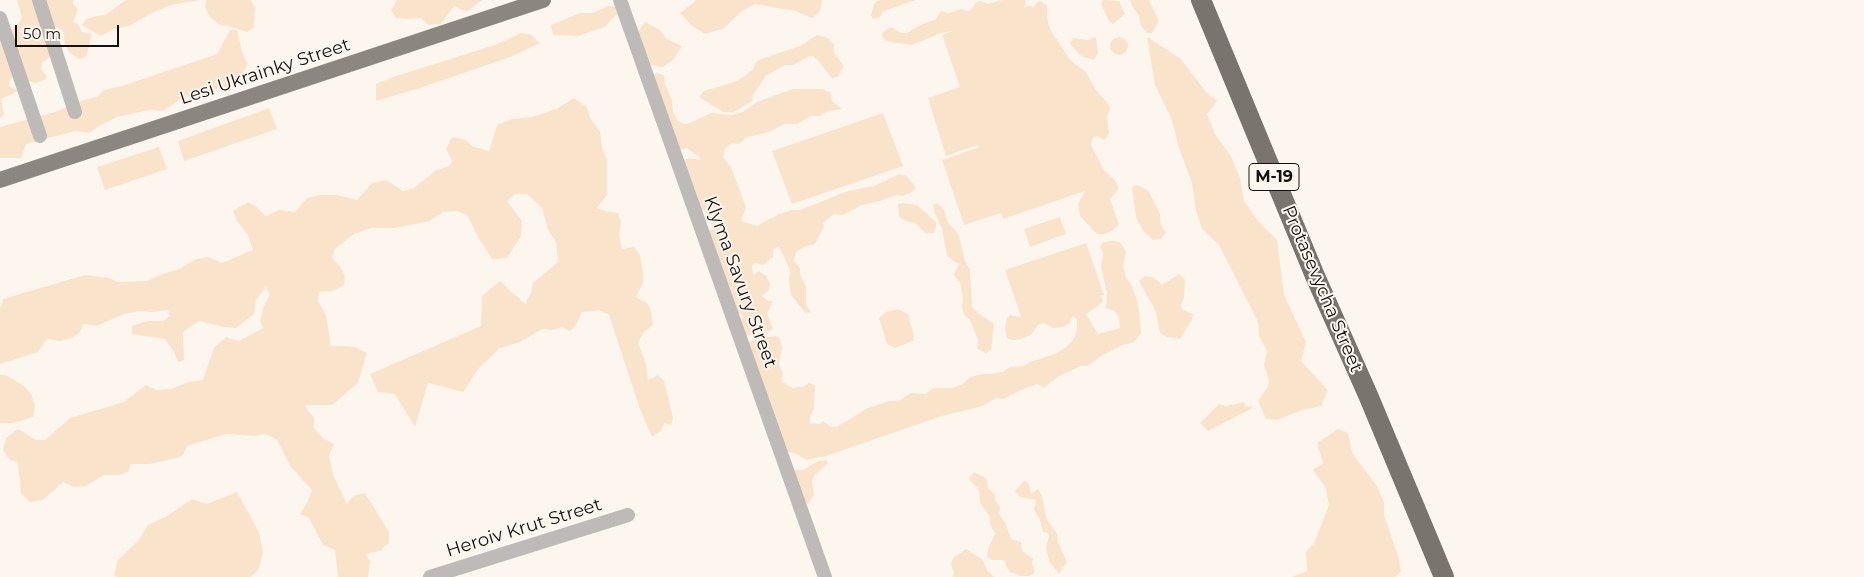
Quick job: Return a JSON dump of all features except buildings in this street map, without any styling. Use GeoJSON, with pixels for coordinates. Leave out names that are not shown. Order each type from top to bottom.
{"type":"FeatureCollection","features":[{"type":"Feature","properties":{"kind":"highway","name":"Protasevycha Street"},"geometry":{"type":"LineString","coordinates":[[1201,0],[1315,276],[1368,395],[1444,577]]}},
{"type":"Feature","properties":{"kind":"main road","name":"Lesi Ukrainky Street"},"geometry":{"type":"LineString","coordinates":[[0,180],[543,0]]}},
{"type":"Feature","properties":{"kind":"street"},"geometry":{"type":"LineString","coordinates":[[39,0],[75,112]]}},
{"type":"Feature","properties":{"kind":"street","name":"Klyma Savury Street"},"geometry":{"type":"LineString","coordinates":[[620,0],[825,577]]}},
{"type":"Feature","properties":{"kind":"street"},"geometry":{"type":"LineString","coordinates":[[0,18],[40,136]]}},
{"type":"Feature","properties":{"kind":"street","name":"Heroiv Krut Street"},"geometry":{"type":"LineString","coordinates":[[430,577],[628,515]]}},
{"type":"Feature","properties":{"kind":"shaded area"},"geometry":{"type":"Polygon","coordinates":[[[17,0],[73,0],[78,10],[73,22],[78,24],[82,32],[92,34],[86,57],[79,59],[69,52],[65,44],[63,31],[52,25],[51,56],[42,63],[41,69],[47,76],[45,80],[34,83],[21,78],[10,78],[9,86],[18,91],[1,99],[4,115],[0,118],[0,29],[11,30],[22,18],[17,0]]]}},
{"type":"Feature","properties":{"kind":"shaded area"},"geometry":{"type":"Polygon","coordinates":[[[126,0],[200,0],[171,5],[129,26],[115,29],[100,36],[82,25],[86,19],[105,15],[126,0]]]}},
{"type":"Feature","properties":{"kind":"shaded area"},"geometry":{"type":"Polygon","coordinates":[[[206,0],[251,0],[255,8],[254,28],[247,32],[220,25],[209,16],[205,7],[206,0]]]}},
{"type":"Feature","properties":{"kind":"shaded area"},"geometry":{"type":"Polygon","coordinates":[[[397,0],[482,0],[466,12],[454,6],[441,24],[428,25],[421,18],[396,18],[391,10],[397,0]]]}},
{"type":"Feature","properties":{"kind":"shaded area"},"geometry":{"type":"Polygon","coordinates":[[[697,0],[822,0],[820,12],[812,18],[795,11],[755,4],[742,11],[723,29],[705,34],[692,26],[680,13],[697,0]]]}},
{"type":"Feature","properties":{"kind":"shaded area"},"geometry":{"type":"Polygon","coordinates":[[[880,0],[916,0],[884,11],[879,18],[873,19],[871,15],[875,2],[880,0]]]}},
{"type":"Feature","properties":{"kind":"shaded area"},"geometry":{"type":"Polygon","coordinates":[[[1002,0],[1025,0],[1026,5],[1023,8],[1031,5],[1032,8],[1041,1],[1047,6],[1048,23],[1051,31],[1071,61],[1086,72],[1096,90],[1109,105],[1110,109],[1107,116],[1109,133],[1104,140],[1097,136],[1093,137],[1091,145],[1104,170],[1114,179],[1118,186],[1118,190],[1110,199],[1119,225],[1112,231],[1105,234],[1097,234],[1080,216],[1078,204],[1085,191],[1003,219],[1001,213],[964,225],[942,160],[979,147],[978,145],[946,156],[928,98],[960,87],[942,35],[953,31],[941,33],[912,45],[889,42],[883,38],[882,34],[891,27],[902,33],[907,33],[918,26],[936,19],[941,11],[949,13],[961,9],[969,11],[976,2],[980,1],[988,4],[1002,0]]]}},
{"type":"Feature","properties":{"kind":"shaded area"},"geometry":{"type":"Polygon","coordinates":[[[1103,0],[1119,1],[1125,14],[1113,24],[1109,21],[1101,4],[1103,0]]]}},
{"type":"Feature","properties":{"kind":"shaded area"},"geometry":{"type":"Polygon","coordinates":[[[1130,0],[1149,0],[1159,21],[1152,33],[1147,33],[1141,26],[1139,16],[1130,0]]]}},
{"type":"Feature","properties":{"kind":"shaded area"},"geometry":{"type":"Polygon","coordinates":[[[608,6],[616,7],[617,14],[605,27],[578,36],[553,35],[551,25],[580,13],[593,13],[608,6]]]}},
{"type":"Feature","properties":{"kind":"shaded area"},"geometry":{"type":"Polygon","coordinates":[[[645,22],[660,30],[667,39],[682,46],[673,60],[663,67],[649,65],[636,34],[645,22]]]}},
{"type":"Feature","properties":{"kind":"shaded area"},"geometry":{"type":"Polygon","coordinates":[[[230,30],[237,30],[243,55],[248,64],[242,75],[226,87],[182,98],[163,111],[150,110],[117,117],[89,133],[75,131],[26,144],[21,158],[0,158],[0,127],[55,112],[83,100],[97,97],[104,90],[122,86],[217,54],[230,30]]]}},
{"type":"Feature","properties":{"kind":"shaded area"},"geometry":{"type":"Polygon","coordinates":[[[521,33],[530,34],[540,43],[513,56],[376,101],[376,84],[495,45],[521,33]]]}},
{"type":"Feature","properties":{"kind":"shaded area"},"geometry":{"type":"Polygon","coordinates":[[[817,35],[826,37],[834,44],[834,53],[844,66],[838,77],[832,78],[814,56],[810,56],[793,65],[785,65],[766,76],[753,95],[752,101],[734,112],[723,112],[699,97],[704,91],[737,81],[753,69],[756,62],[761,59],[800,46],[817,35]]]}},
{"type":"Feature","properties":{"kind":"shaded area"},"geometry":{"type":"Polygon","coordinates":[[[1096,37],[1098,53],[1094,60],[1081,56],[1070,44],[1073,38],[1088,40],[1096,37]]]}},
{"type":"Feature","properties":{"kind":"shaded area"},"geometry":{"type":"Polygon","coordinates":[[[1115,37],[1123,37],[1128,42],[1126,53],[1115,55],[1110,50],[1110,42],[1115,37]]]}},
{"type":"Feature","properties":{"kind":"shaded area"},"geometry":{"type":"Polygon","coordinates":[[[1147,37],[1180,58],[1206,92],[1217,101],[1207,114],[1215,134],[1231,156],[1240,178],[1244,201],[1259,222],[1277,240],[1284,295],[1306,342],[1301,361],[1328,390],[1321,406],[1303,410],[1277,420],[1266,419],[1258,401],[1268,386],[1269,380],[1264,365],[1267,351],[1259,336],[1258,322],[1219,245],[1202,229],[1196,210],[1192,183],[1179,148],[1172,120],[1155,85],[1147,37]]]}},
{"type":"Feature","properties":{"kind":"shaded area"},"geometry":{"type":"Polygon","coordinates":[[[656,73],[664,75],[665,84],[672,100],[673,112],[679,122],[685,124],[711,113],[732,115],[743,112],[757,102],[793,89],[822,89],[831,93],[832,101],[842,109],[829,111],[819,116],[811,116],[797,124],[785,124],[766,133],[747,137],[739,144],[732,143],[725,149],[723,157],[731,167],[746,207],[741,221],[757,226],[779,214],[800,210],[848,191],[874,186],[899,174],[907,176],[916,188],[902,196],[896,195],[862,205],[843,215],[834,214],[823,223],[824,226],[815,244],[804,247],[796,252],[794,261],[800,268],[800,274],[806,286],[806,305],[811,312],[805,313],[791,295],[790,270],[779,247],[773,249],[773,257],[763,265],[755,263],[752,266],[753,275],[759,271],[766,276],[770,283],[769,290],[762,296],[768,301],[773,301],[767,314],[773,328],[770,331],[741,337],[734,322],[742,319],[743,316],[739,313],[728,315],[705,231],[711,230],[712,226],[704,210],[694,209],[683,161],[688,158],[701,160],[687,148],[679,150],[651,81],[656,73]]]}},
{"type":"Feature","properties":{"kind":"shaded area"},"geometry":{"type":"Polygon","coordinates":[[[574,98],[587,107],[590,118],[600,132],[602,148],[607,160],[607,195],[597,208],[618,213],[621,222],[619,235],[622,249],[634,247],[640,255],[643,283],[636,297],[647,303],[651,311],[653,325],[644,332],[638,342],[646,364],[648,380],[658,375],[664,381],[673,418],[671,425],[664,423],[661,431],[652,437],[640,409],[609,315],[599,310],[582,312],[576,325],[570,331],[562,327],[553,330],[542,329],[520,342],[500,348],[479,368],[463,392],[428,383],[415,427],[395,394],[378,392],[370,374],[481,326],[482,296],[500,281],[525,304],[531,293],[533,283],[558,262],[556,242],[548,230],[542,208],[527,194],[515,194],[507,201],[522,221],[521,236],[507,258],[492,259],[467,215],[457,211],[443,212],[429,221],[396,228],[371,228],[354,234],[335,249],[332,257],[345,276],[344,285],[333,291],[319,292],[318,301],[326,315],[331,346],[355,347],[367,353],[358,383],[332,405],[306,405],[307,410],[314,417],[314,428],[323,438],[334,444],[329,456],[333,475],[347,504],[353,496],[365,493],[389,532],[389,543],[380,551],[366,554],[370,562],[368,577],[338,577],[335,550],[323,545],[309,518],[300,514],[312,490],[290,466],[277,440],[266,434],[255,436],[226,434],[187,446],[183,455],[177,458],[150,464],[131,464],[128,472],[120,475],[104,475],[86,486],[74,487],[63,482],[43,500],[30,502],[21,494],[18,463],[9,459],[3,450],[6,438],[18,429],[36,440],[45,440],[70,418],[124,402],[146,385],[157,390],[171,389],[188,382],[203,380],[214,348],[226,337],[239,341],[263,328],[260,321],[270,294],[266,287],[256,300],[254,314],[236,328],[199,321],[183,332],[184,360],[178,362],[173,350],[165,339],[132,334],[132,326],[147,321],[163,321],[170,316],[168,310],[139,311],[124,314],[97,326],[84,324],[79,333],[72,338],[60,341],[47,339],[38,352],[0,364],[0,309],[3,299],[85,275],[109,278],[118,282],[147,281],[177,270],[196,259],[208,257],[222,263],[253,250],[248,235],[237,221],[233,211],[248,202],[266,216],[279,210],[295,212],[307,198],[320,195],[337,195],[357,200],[372,183],[386,180],[403,191],[414,188],[435,171],[449,166],[452,161],[446,149],[452,137],[464,139],[474,147],[489,151],[497,125],[512,119],[545,113],[558,108],[574,98]]]}},
{"type":"Feature","properties":{"kind":"shaded area"},"geometry":{"type":"Polygon","coordinates":[[[269,108],[277,129],[184,161],[178,141],[269,108]]]}},
{"type":"Feature","properties":{"kind":"shaded area"},"geometry":{"type":"Polygon","coordinates":[[[883,113],[903,166],[792,204],[772,151],[883,113]]]}},
{"type":"Feature","properties":{"kind":"shaded area"},"geometry":{"type":"Polygon","coordinates":[[[159,147],[167,169],[105,190],[97,167],[159,147]]]}},
{"type":"Feature","properties":{"kind":"shaded area"},"geometry":{"type":"Polygon","coordinates":[[[1135,185],[1143,187],[1149,192],[1160,214],[1160,222],[1166,233],[1161,239],[1153,240],[1144,232],[1136,218],[1132,187],[1135,185]]]}},
{"type":"Feature","properties":{"kind":"shaded area"},"geometry":{"type":"Polygon","coordinates":[[[937,203],[944,209],[948,223],[959,236],[965,261],[970,270],[972,306],[978,313],[994,324],[991,350],[986,353],[977,349],[978,340],[970,320],[964,315],[960,282],[954,274],[959,265],[947,256],[942,229],[934,211],[933,205],[937,203]]]}},
{"type":"Feature","properties":{"kind":"shaded area"},"geometry":{"type":"Polygon","coordinates":[[[898,204],[917,205],[936,222],[934,233],[925,233],[915,223],[905,221],[899,216],[898,204]]]}},
{"type":"Feature","properties":{"kind":"shaded area"},"geometry":{"type":"Polygon","coordinates":[[[1060,217],[1066,234],[1030,247],[1024,229],[1060,217]]]}},
{"type":"Feature","properties":{"kind":"shaded area"},"geometry":{"type":"Polygon","coordinates":[[[1103,242],[1120,242],[1126,252],[1123,266],[1138,303],[1141,333],[1132,343],[1122,345],[1101,356],[1088,366],[1081,366],[1059,376],[1044,388],[1037,384],[1004,399],[996,398],[983,406],[942,416],[826,456],[807,460],[795,453],[784,451],[747,343],[756,339],[778,337],[782,348],[779,364],[783,373],[782,382],[793,388],[802,387],[809,383],[815,385],[814,408],[810,417],[810,423],[819,424],[823,421],[831,427],[838,426],[868,408],[890,401],[898,401],[911,393],[926,394],[933,388],[952,388],[963,384],[970,377],[1002,372],[1010,367],[1024,366],[1065,348],[1073,340],[1077,330],[1077,321],[1073,316],[1069,324],[1062,327],[1053,328],[1044,323],[1038,325],[1031,335],[1021,339],[1012,340],[1007,338],[1005,328],[1007,318],[1010,315],[1021,317],[1005,270],[1086,243],[1104,295],[1101,296],[1103,301],[1086,314],[1098,334],[1120,328],[1119,318],[1115,311],[1106,308],[1107,293],[1101,267],[1103,253],[1100,247],[1103,242]]]}},
{"type":"Feature","properties":{"kind":"shaded area"},"geometry":{"type":"Polygon","coordinates":[[[1179,274],[1185,280],[1184,298],[1181,305],[1183,310],[1193,314],[1192,320],[1180,339],[1167,337],[1160,333],[1156,312],[1139,281],[1145,276],[1153,277],[1162,285],[1179,274]]]}},
{"type":"Feature","properties":{"kind":"shaded area"},"geometry":{"type":"Polygon","coordinates":[[[898,309],[908,314],[914,336],[913,341],[895,348],[887,344],[879,318],[886,312],[898,309]]]}},
{"type":"Feature","properties":{"kind":"shaded area"},"geometry":{"type":"Polygon","coordinates":[[[0,375],[6,375],[24,386],[31,394],[35,406],[33,417],[13,423],[0,423],[0,375]]]}},
{"type":"Feature","properties":{"kind":"shaded area"},"geometry":{"type":"Polygon","coordinates":[[[1244,402],[1246,407],[1253,406],[1251,409],[1208,431],[1200,423],[1219,404],[1227,406],[1244,402]]]}},
{"type":"Feature","properties":{"kind":"shaded area"},"geometry":{"type":"Polygon","coordinates":[[[1338,429],[1348,433],[1352,453],[1377,486],[1384,502],[1384,515],[1399,559],[1401,572],[1395,577],[1292,577],[1307,571],[1306,552],[1314,543],[1329,505],[1325,486],[1313,470],[1323,463],[1317,443],[1338,429]]]}},
{"type":"Feature","properties":{"kind":"shaded area"},"geometry":{"type":"Polygon","coordinates":[[[826,460],[828,463],[815,475],[812,481],[814,495],[808,504],[796,496],[790,469],[803,470],[818,461],[826,460]]]}},
{"type":"Feature","properties":{"kind":"shaded area"},"geometry":{"type":"Polygon","coordinates":[[[974,472],[987,479],[988,488],[995,495],[995,500],[1000,507],[999,514],[1006,524],[1011,539],[1021,542],[1022,551],[1033,559],[1032,564],[1035,572],[1030,576],[1021,576],[1011,572],[1008,570],[1004,560],[992,560],[987,557],[988,549],[995,534],[990,524],[989,515],[980,503],[979,490],[969,479],[974,472]]]}},
{"type":"Feature","properties":{"kind":"shaded area"},"geometry":{"type":"Polygon","coordinates":[[[1025,480],[1029,484],[1031,494],[1038,489],[1042,496],[1047,520],[1057,533],[1058,542],[1067,562],[1059,574],[1049,561],[1046,548],[1049,535],[1043,532],[1040,520],[1034,510],[1036,500],[1020,497],[1015,491],[1025,480]]]}},
{"type":"Feature","properties":{"kind":"shaded area"},"geometry":{"type":"Polygon","coordinates":[[[237,492],[259,532],[263,553],[258,571],[250,577],[116,577],[114,575],[118,560],[138,541],[148,525],[167,516],[192,499],[207,504],[237,492]]]}},
{"type":"Feature","properties":{"kind":"shaded area"},"geometry":{"type":"Polygon","coordinates":[[[966,549],[983,560],[987,570],[994,577],[953,577],[954,573],[951,564],[953,558],[966,549]]]}}]}
